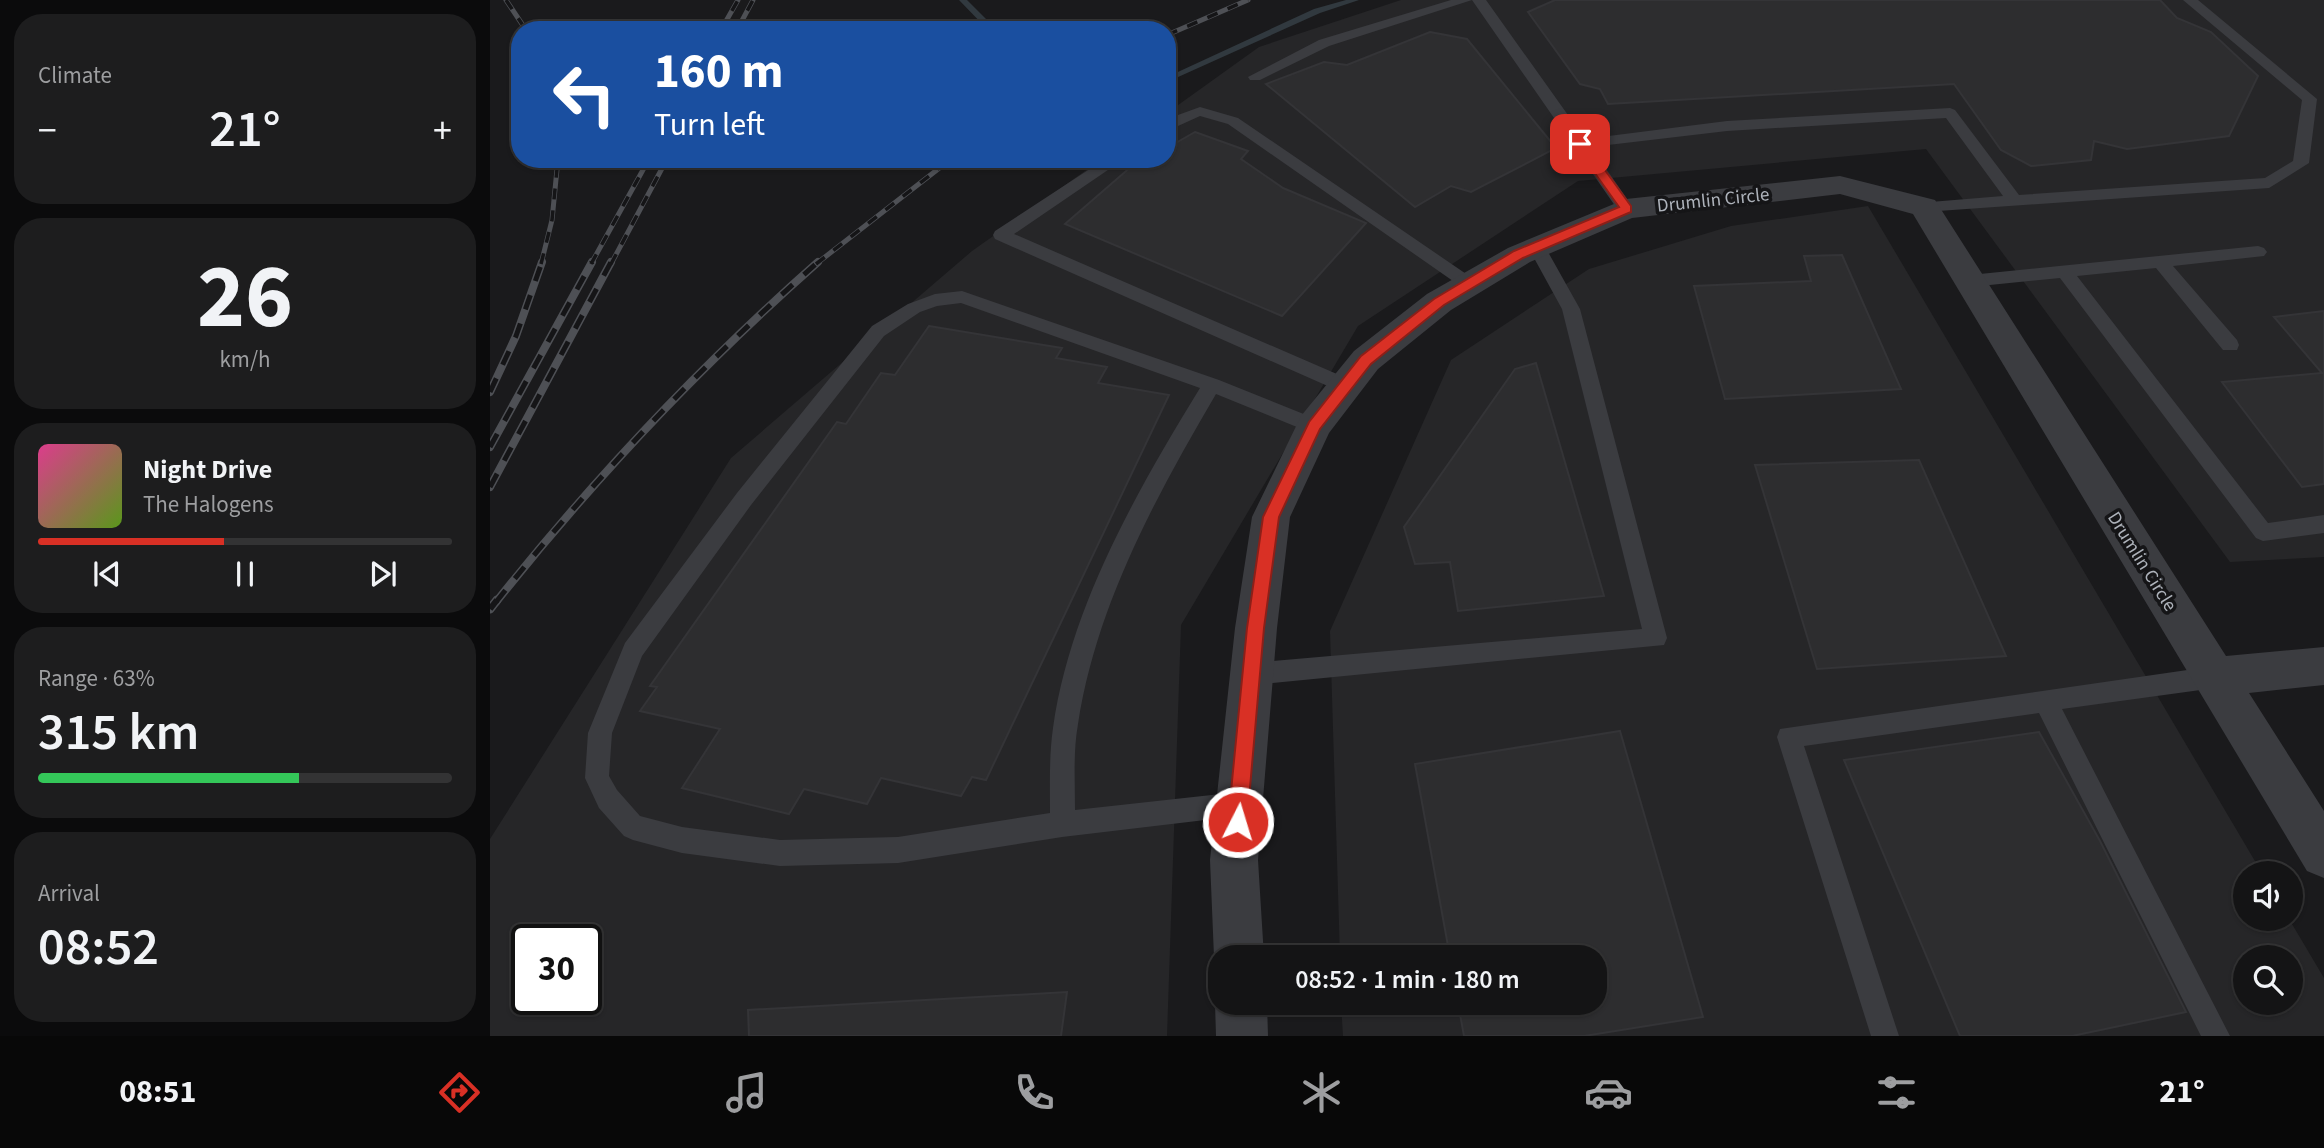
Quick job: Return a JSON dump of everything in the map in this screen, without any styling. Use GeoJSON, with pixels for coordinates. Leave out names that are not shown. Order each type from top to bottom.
{"type":"FeatureCollection","features":[{"type":"Feature","properties":{"kind":"street","name":"Drumlin Circle"},"geometry":{"type":"LineString","coordinates":[[1238,945],[1234,860],[1251,674],[1271,517],[1314,426],[1366,360],[1439,302],[1469,284],[1537,247],[1626,209],[1840,185],[1924,207],[2324,854]]}},
{"type":"Feature","properties":{"kind":"street"},"geometry":{"type":"LineString","coordinates":[[2215,677],[2324,666]]}},
{"type":"Feature","properties":{"kind":"street"},"geometry":{"type":"LineString","coordinates":[[1241,1015],[1242,1036]]}},
{"type":"Feature","properties":{"kind":"lane"},"geometry":{"type":"LineString","coordinates":[[1255,76],[1324,43],[1465,0]]}},
{"type":"Feature","properties":{"kind":"lane"},"geometry":{"type":"LineString","coordinates":[[1479,0],[1626,209]]}},
{"type":"Feature","properties":{"kind":"lane"},"geometry":{"type":"LineString","coordinates":[[1924,207],[2269,183],[2301,163],[2309,99],[2190,0]]}},
{"type":"Feature","properties":{"kind":"lane"},"geometry":{"type":"LineString","coordinates":[[1176,120],[1189,112],[1206,109],[1233,121],[1469,284]]}},
{"type":"Feature","properties":{"kind":"lane"},"geometry":{"type":"LineString","coordinates":[[1580,144],[1727,126],[1950,113],[2015,201]]}},
{"type":"Feature","properties":{"kind":"lane"},"geometry":{"type":"LineString","coordinates":[[1102,168],[1001,234],[1346,386]]}},
{"type":"Feature","properties":{"kind":"lane"},"geometry":{"type":"LineString","coordinates":[[1251,674],[1656,638],[1571,309],[1537,247]]}},
{"type":"Feature","properties":{"kind":"lane"},"geometry":{"type":"LineString","coordinates":[[1970,281],[2259,252]]}},
{"type":"Feature","properties":{"kind":"lane"},"geometry":{"type":"LineString","coordinates":[[2160,262],[2230,345]]}},
{"type":"Feature","properties":{"kind":"lane"},"geometry":{"type":"LineString","coordinates":[[2064,271],[2263,532],[2324,524]]}},
{"type":"Feature","properties":{"kind":"lane"},"geometry":{"type":"LineString","coordinates":[[1239,804],[1062,824],[898,850],[780,853],[682,840],[633,827],[608,799],[597,778],[600,733],[633,650],[728,521],[878,331],[914,308],[934,300],[962,297],[1212,385],[1314,426]]}},
{"type":"Feature","properties":{"kind":"lane"},"geometry":{"type":"LineString","coordinates":[[1062,824],[1068,714],[1085,650],[1121,551],[1163,464],[1212,385]]}},
{"type":"Feature","properties":{"kind":"lane"},"geometry":{"type":"LineString","coordinates":[[1885,1036],[1789,737],[2215,677]]}},
{"type":"Feature","properties":{"kind":"lane"},"geometry":{"type":"LineString","coordinates":[[2045,701],[2216,1036]]}},
{"type":"Feature","properties":{"kind":"shaded area"},"geometry":{"type":"Polygon","coordinates":[[[1401,0],[2324,0],[2324,557],[2230,562],[1926,149],[1578,181],[1358,326],[1181,625],[1167,1036],[490,1036],[490,839],[731,458],[972,251],[1089,168],[1176,168],[1176,107],[1259,47],[1401,0]]]}},
{"type":"Feature","properties":{"kind":"shaded area"},"geometry":{"type":"Polygon","coordinates":[[[1868,206],[2255,861],[2233,861],[2233,931],[2296,931],[2324,978],[2324,1036],[1343,1036],[1342,1015],[1607,1015],[1607,945],[1340,945],[1330,631],[1451,360],[1589,269],[1731,226],[1868,206]]]}},
{"type":"Feature","properties":{"kind":"building"},"geometry":{"type":"Polygon","coordinates":[[[1555,0],[2160,0],[2177,18],[2211,32],[2258,76],[2229,136],[2127,149],[2094,141],[2091,160],[2031,166],[2001,150],[1954,84],[1608,104],[1600,89],[1580,84],[1528,12],[1555,0]]]}},
{"type":"Feature","properties":{"kind":"building"},"geometry":{"type":"Polygon","coordinates":[[[1430,32],[1467,39],[1556,148],[1471,192],[1451,186],[1415,207],[1266,84],[1324,62],[1347,65],[1430,32]]]}},
{"type":"Feature","properties":{"kind":"building"},"geometry":{"type":"Polygon","coordinates":[[[1195,132],[1248,151],[1241,159],[1283,188],[1366,223],[1282,316],[1065,224],[1130,168],[1176,168],[1176,143],[1195,132]]]}},
{"type":"Feature","properties":{"kind":"building"},"geometry":{"type":"Polygon","coordinates":[[[1842,255],[1901,389],[1725,399],[1694,286],[1811,281],[1804,256],[1842,255]]]}},
{"type":"Feature","properties":{"kind":"building"},"geometry":{"type":"Polygon","coordinates":[[[2324,311],[2324,484],[2302,487],[2222,382],[2322,373],[2274,317],[2324,311]]]}},
{"type":"Feature","properties":{"kind":"building"},"geometry":{"type":"Polygon","coordinates":[[[929,326],[1062,348],[1056,358],[1107,367],[1098,383],[1169,395],[986,780],[972,777],[961,796],[881,778],[867,804],[804,789],[789,814],[682,788],[720,729],[640,711],[657,687],[650,686],[837,422],[846,424],[881,373],[895,375],[929,326]]]}},
{"type":"Feature","properties":{"kind":"building"},"geometry":{"type":"Polygon","coordinates":[[[1536,363],[1604,596],[1458,611],[1450,562],[1415,564],[1404,527],[1515,369],[1536,363]]]}},
{"type":"Feature","properties":{"kind":"building"},"geometry":{"type":"Polygon","coordinates":[[[1919,460],[2006,656],[1817,669],[1755,465],[1919,460]]]}},
{"type":"Feature","properties":{"kind":"building"},"geometry":{"type":"Polygon","coordinates":[[[1620,731],[1703,1017],[1584,1036],[1464,1036],[1460,1015],[1607,1015],[1607,945],[1448,945],[1415,764],[1620,731]]]}},
{"type":"Feature","properties":{"kind":"building"},"geometry":{"type":"Polygon","coordinates":[[[2039,732],[2100,841],[2186,1012],[2072,1036],[1960,1036],[1844,760],[2039,732]]]}},
{"type":"Feature","properties":{"kind":"building"},"geometry":{"type":"Polygon","coordinates":[[[1067,992],[1061,1036],[749,1036],[748,1010],[1067,992]]]}},
{"type":"Feature","properties":{"kind":"waterway"},"geometry":{"type":"LineString","coordinates":[[963,0],[984,21]]}},
{"type":"Feature","properties":{"kind":"waterway"},"geometry":{"type":"LineString","coordinates":[[1176,76],[1317,11],[1355,0]]}},
{"type":"Feature","properties":{"kind":"railway"},"geometry":{"type":"LineString","coordinates":[[506,0],[520,21]]}},
{"type":"Feature","properties":{"kind":"railway"},"geometry":{"type":"LineString","coordinates":[[726,21],[738,0]]}},
{"type":"Feature","properties":{"kind":"railway"},"geometry":{"type":"LineString","coordinates":[[742,21],[753,0]]}},
{"type":"Feature","properties":{"kind":"railway"},"geometry":{"type":"LineString","coordinates":[[1176,31],[1248,0]]}},
{"type":"Feature","properties":{"kind":"railway"},"geometry":{"type":"LineString","coordinates":[[541,264],[552,220],[557,168]]}},
{"type":"Feature","properties":{"kind":"railway"},"geometry":{"type":"LineString","coordinates":[[591,264],[644,168]]}},
{"type":"Feature","properties":{"kind":"railway"},"geometry":{"type":"LineString","coordinates":[[611,264],[662,168]]}},
{"type":"Feature","properties":{"kind":"railway"},"geometry":{"type":"LineString","coordinates":[[816,264],[939,168]]}},
{"type":"Feature","properties":{"kind":"railway"},"geometry":{"type":"LineString","coordinates":[[490,392],[516,336],[542,262]]}},
{"type":"Feature","properties":{"kind":"railway"},"geometry":{"type":"LineString","coordinates":[[490,447],[592,262]]}},
{"type":"Feature","properties":{"kind":"railway"},"geometry":{"type":"LineString","coordinates":[[490,487],[611,262]]}},
{"type":"Feature","properties":{"kind":"railway"},"geometry":{"type":"LineString","coordinates":[[496,602],[571,512],[650,425],[774,301],[818,262]]}},
{"type":"Feature","properties":{"kind":"railway"},"geometry":{"type":"LineString","coordinates":[[490,609],[497,600]]}},
{"type":"Feature","properties":{"kind":"route"},"geometry":{"type":"LineString","coordinates":[[1238,822],[1256,628],[1271,517],[1314,426],[1366,360],[1439,302],[1519,254],[1626,209],[1580,144]]}}]}
